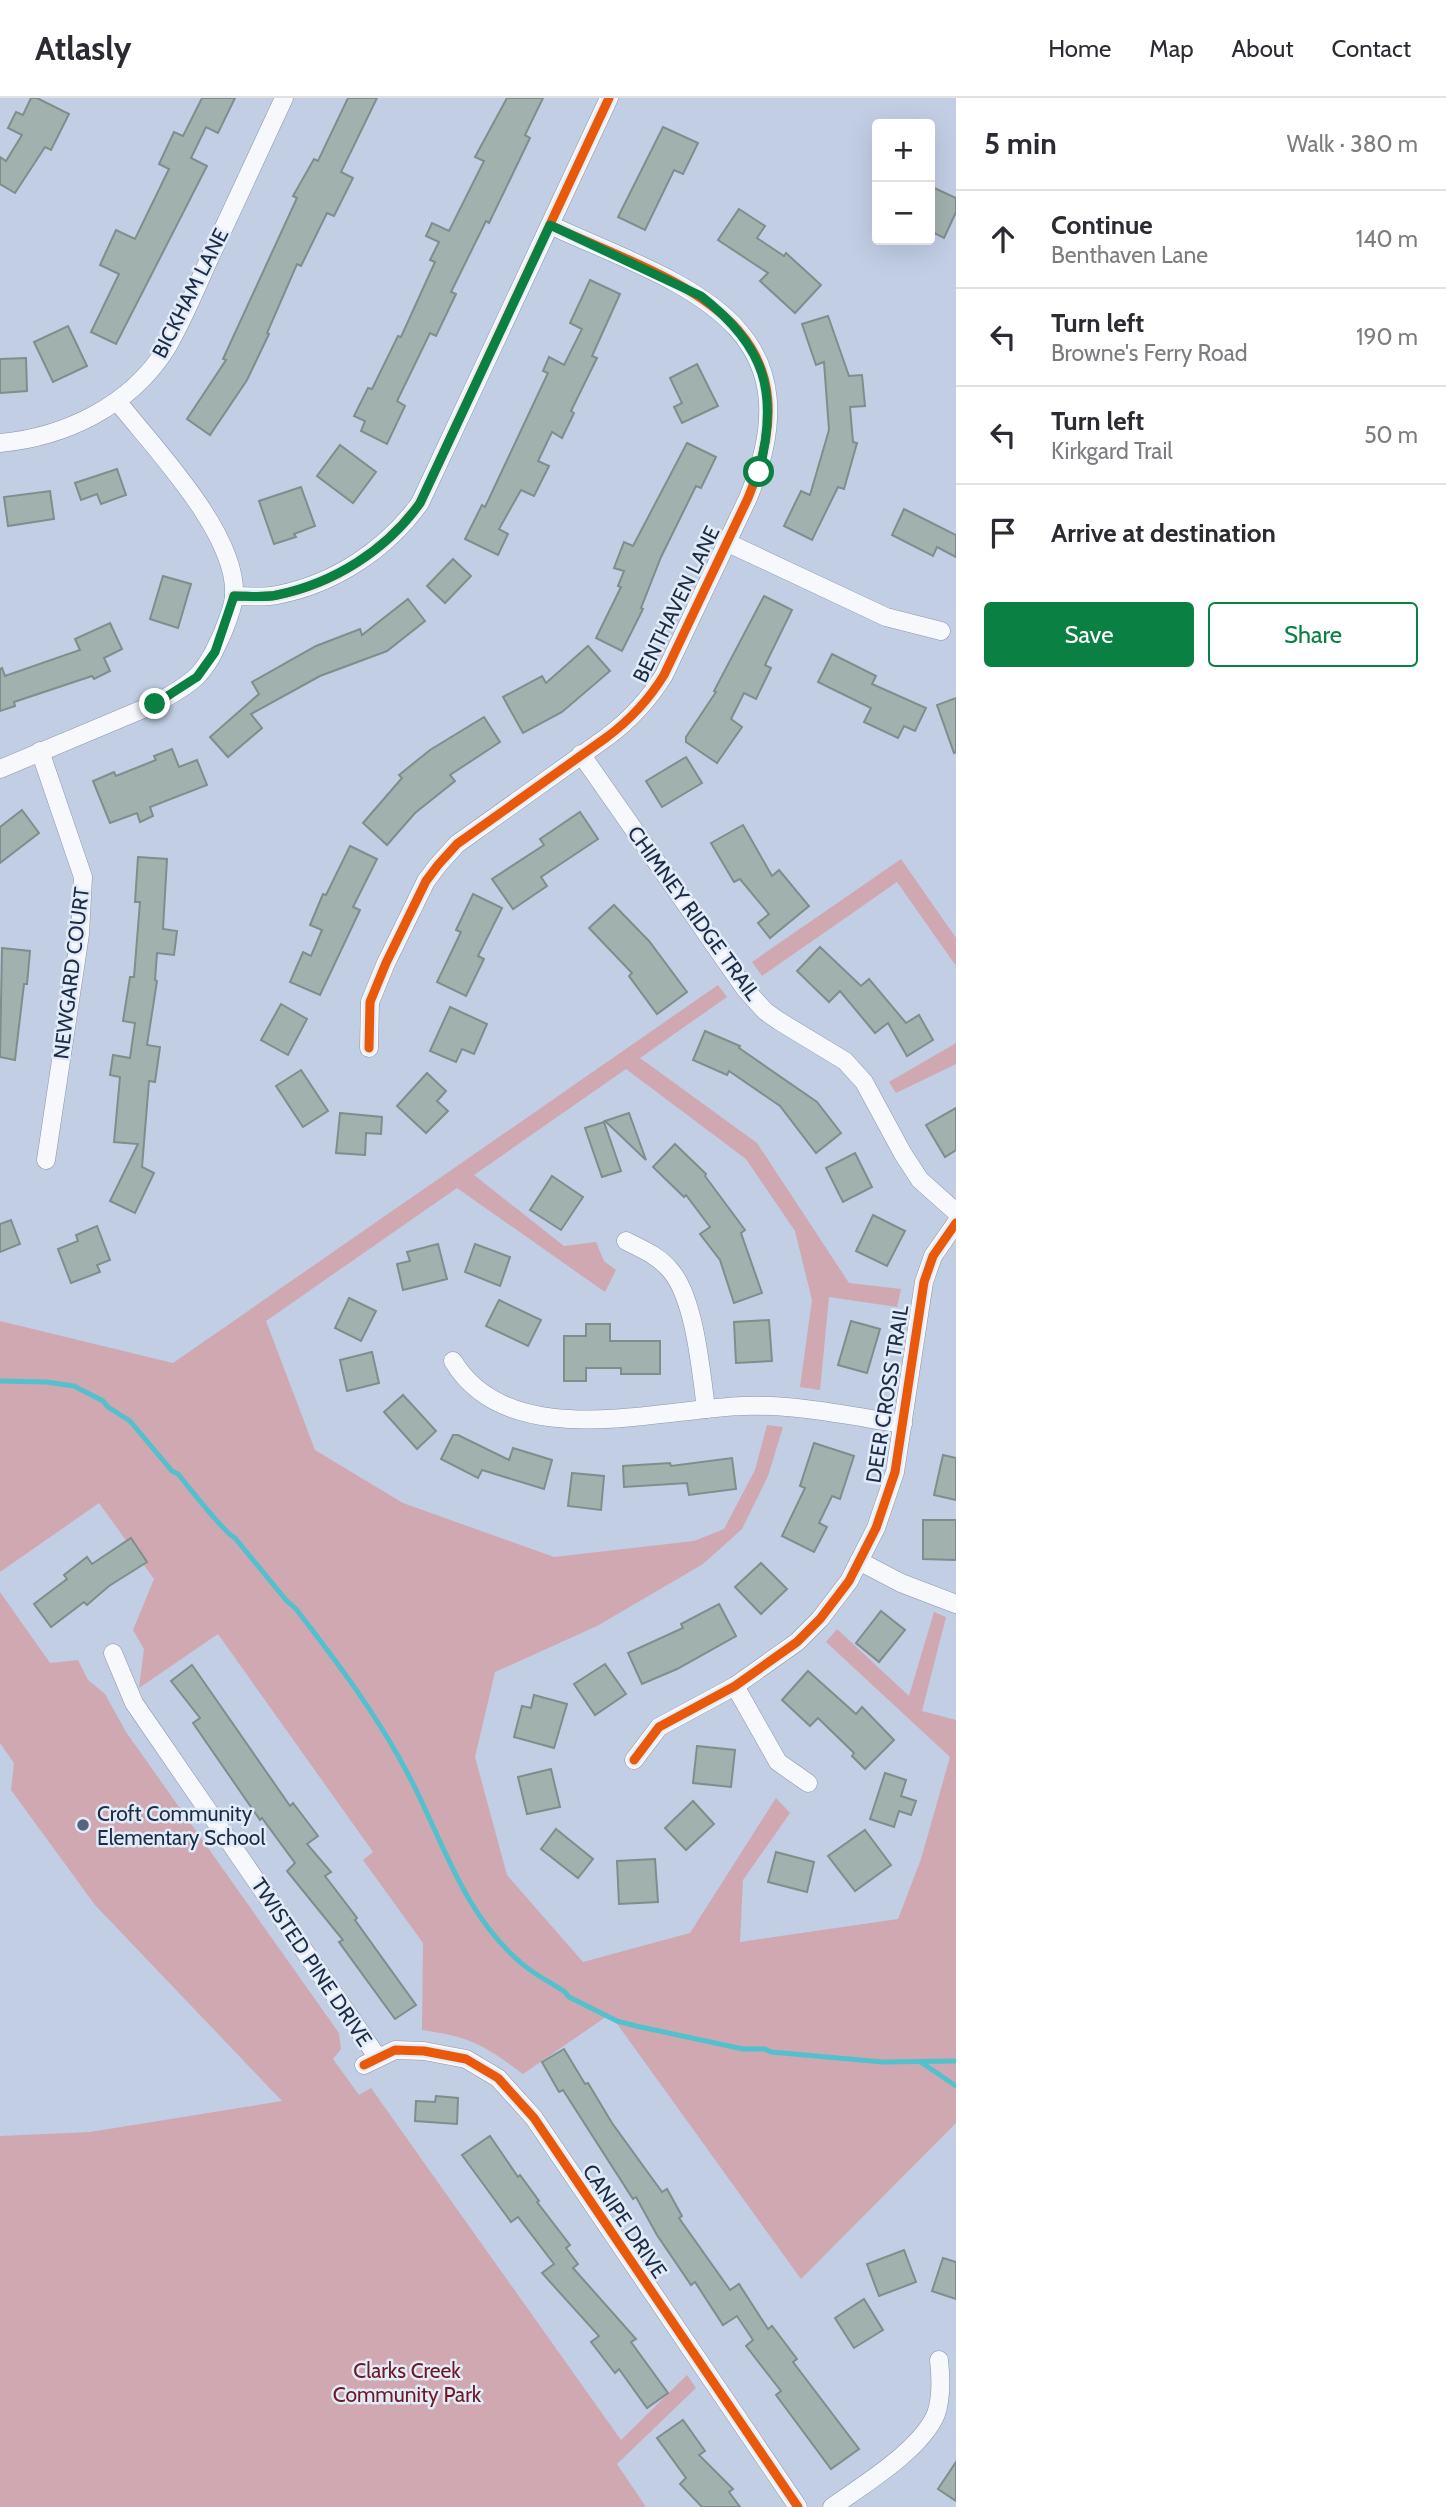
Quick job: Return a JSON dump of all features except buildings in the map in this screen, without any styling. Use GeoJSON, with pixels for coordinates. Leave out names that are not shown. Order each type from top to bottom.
{"type":"FeatureCollection","features":[{"type":"Feature","properties":{"kind":"street","name":"BICKHAM LANE"},"geometry":{"type":"LineString","coordinates":[[0,443],[48,434],[81,422],[117,401],[146,375],[172,338],[284,98]]}},
{"type":"Feature","properties":{"kind":"street"},"geometry":{"type":"LineString","coordinates":[[234,596],[275,596],[313,586],[362,560],[409,518],[420,503],[609,98]]}},
{"type":"Feature","properties":{"kind":"street","name":"BENTHAVEN LANE"},"geometry":{"type":"LineString","coordinates":[[369,1048],[370,1002],[410,914],[438,865],[457,844],[480,826],[630,719],[651,696],[664,675],[759,472],[766,443],[769,406],[759,363],[750,346],[722,312],[701,296],[550,225]]}},
{"type":"Feature","properties":{"kind":"street"},"geometry":{"type":"LineString","coordinates":[[0,769],[155,704],[197,677],[215,652],[234,596],[224,550],[212,525],[117,401]]}},
{"type":"Feature","properties":{"kind":"street"},"geometry":{"type":"LineString","coordinates":[[726,542],[886,617],[940,631]]}},
{"type":"Feature","properties":{"kind":"street","name":"NEWGARD COURT"},"geometry":{"type":"LineString","coordinates":[[40,751],[83,877],[80,934],[46,1160]]}},
{"type":"Feature","properties":{"kind":"street","name":"CHIMNEY RIDGE TRAIL"},"geometry":{"type":"LineString","coordinates":[[581,754],[746,990],[765,1011],[845,1061],[864,1082],[920,1180],[956,1212]]}},
{"type":"Feature","properties":{"kind":"street","name":"DEER CROSS TRAIL"},"geometry":{"type":"LineString","coordinates":[[634,1760],[659,1727],[735,1686],[768,1664],[805,1634],[837,1598],[876,1528],[889,1493],[903,1424],[924,1282],[933,1256],[956,1223]]}},
{"type":"Feature","properties":{"kind":"street"},"geometry":{"type":"LineString","coordinates":[[626,1241],[658,1258],[679,1282],[687,1303],[706,1409]]}},
{"type":"Feature","properties":{"kind":"street"},"geometry":{"type":"LineString","coordinates":[[453,1361],[473,1388],[491,1399],[535,1414],[570,1419],[602,1421],[745,1405],[783,1407],[903,1424]]}},
{"type":"Feature","properties":{"kind":"street"},"geometry":{"type":"LineString","coordinates":[[859,1561],[901,1583],[956,1604]]}},
{"type":"Feature","properties":{"kind":"street","name":"TWISTED PINE DRIVE"},"geometry":{"type":"LineString","coordinates":[[113,1653],[134,1703],[371,2062]]}},
{"type":"Feature","properties":{"kind":"street"},"geometry":{"type":"LineString","coordinates":[[735,1686],[778,1762],[808,1783]]}},
{"type":"Feature","properties":{"kind":"street","name":"CANIPE DRIVE"},"geometry":{"type":"LineString","coordinates":[[371,2062],[396,2050],[424,2051],[466,2059],[498,2078],[534,2118],[798,2507]]}},
{"type":"Feature","properties":{"kind":"street"},"geometry":{"type":"LineString","coordinates":[[832,2507],[902,2456],[922,2434],[935,2416],[940,2399],[939,2360]]}},
{"type":"Feature","properties":{"kind":"green space"},"geometry":{"type":"Polygon","coordinates":[[[901,859],[956,938],[956,966],[897,882],[762,976],[752,962],[901,859]]]}},
{"type":"Feature","properties":{"kind":"green space"},"geometry":{"type":"Polygon","coordinates":[[[718,985],[727,997],[640,1058],[757,1143],[849,1283],[901,1289],[897,1307],[829,1297],[820,1390],[800,1387],[812,1300],[795,1231],[746,1159],[626,1069],[474,1175],[564,1246],[596,1242],[604,1261],[616,1270],[605,1292],[457,1188],[266,1321],[315,1450],[403,1503],[554,1557],[694,1541],[724,1529],[755,1470],[767,1425],[783,1427],[768,1476],[742,1529],[703,1564],[597,1626],[495,1672],[475,1757],[507,1875],[583,1962],[690,1933],[776,1798],[790,1813],[743,1880],[740,1942],[898,1919],[921,1859],[950,1757],[826,1642],[837,1629],[909,1696],[934,1612],[946,1617],[922,1711],[956,1720],[956,2123],[801,2279],[610,2014],[523,2074],[498,2056],[465,2039],[422,2030],[423,1943],[363,1860],[373,1852],[218,1634],[139,1688],[144,1649],[133,1630],[154,1579],[99,1503],[0,1572],[0,1321],[173,1363],[718,985]]]}},
{"type":"Feature","properties":{"kind":"green space"},"geometry":{"type":"Polygon","coordinates":[[[956,1043],[956,1064],[896,1093],[889,1082],[956,1043]]]}},
{"type":"Feature","properties":{"kind":"green space","name":"Croft Community Elementary School"},"geometry":{"type":"Polygon","coordinates":[[[0,1592],[50,1663],[78,1660],[88,1680],[105,1694],[126,1732],[339,2033],[341,2049],[333,2059],[359,2095],[371,2088],[621,2440],[687,2375],[696,2388],[617,2464],[646,2507],[0,2507],[0,2136],[90,2132],[282,2101],[95,1905],[11,1790],[14,1763],[0,1743],[0,1592]]]}},
{"type":"Feature","properties":{"kind":"waterway"},"geometry":{"type":"LineString","coordinates":[[0,1381],[46,1382],[74,1386],[103,1401],[130,1421],[172,1471],[178,1474],[296,1609],[327,1649],[384,1732],[409,1776],[469,1899],[500,1943],[530,1970],[569,1997],[617,2021],[743,2049],[883,2062],[956,2061]]}},
{"type":"Feature","properties":{"kind":"waterway"},"geometry":{"type":"LineString","coordinates":[[922,2063],[956,2086]]}},
{"type":"Feature","properties":{"kind":"cycle path"},"geometry":{"type":"LineString","coordinates":[[234,596],[277,595],[319,583],[375,550],[420,503],[609,98]]}},
{"type":"Feature","properties":{"kind":"cycle path"},"geometry":{"type":"LineString","coordinates":[[369,1048],[370,1002],[426,881],[438,865],[457,844],[616,730],[652,693],[664,675],[748,498],[766,438],[766,389],[752,349],[725,317],[689,290],[550,225]]}},
{"type":"Feature","properties":{"kind":"cycle path"},"geometry":{"type":"LineString","coordinates":[[634,1760],[659,1727],[735,1686],[797,1642],[820,1619],[849,1581],[876,1528],[895,1472],[924,1282],[933,1256],[956,1223]]}},
{"type":"Feature","properties":{"kind":"cycle path"},"geometry":{"type":"LineString","coordinates":[[364,2065],[395,2050],[424,2051],[466,2059],[498,2078],[534,2118],[798,2507]]}},
{"type":"Feature","properties":{"kind":"place","name":"Croft Community Elementary School"},"geometry":{"type":"Point","coordinates":[83,1825]}},
{"type":"Feature","properties":{"kind":"route"},"geometry":{"type":"LineString","coordinates":[[155,704],[197,677],[215,652],[234,596],[275,596],[313,586],[362,560],[409,518],[420,503],[550,225],[701,296],[722,312],[737,329],[759,363],[769,406],[766,443],[759,472]]}},
{"type":"Feature","properties":{"kind":"park label","name":"Clarks Creek Community Park"},"geometry":{"type":"Point","coordinates":[407,2382]}}]}
